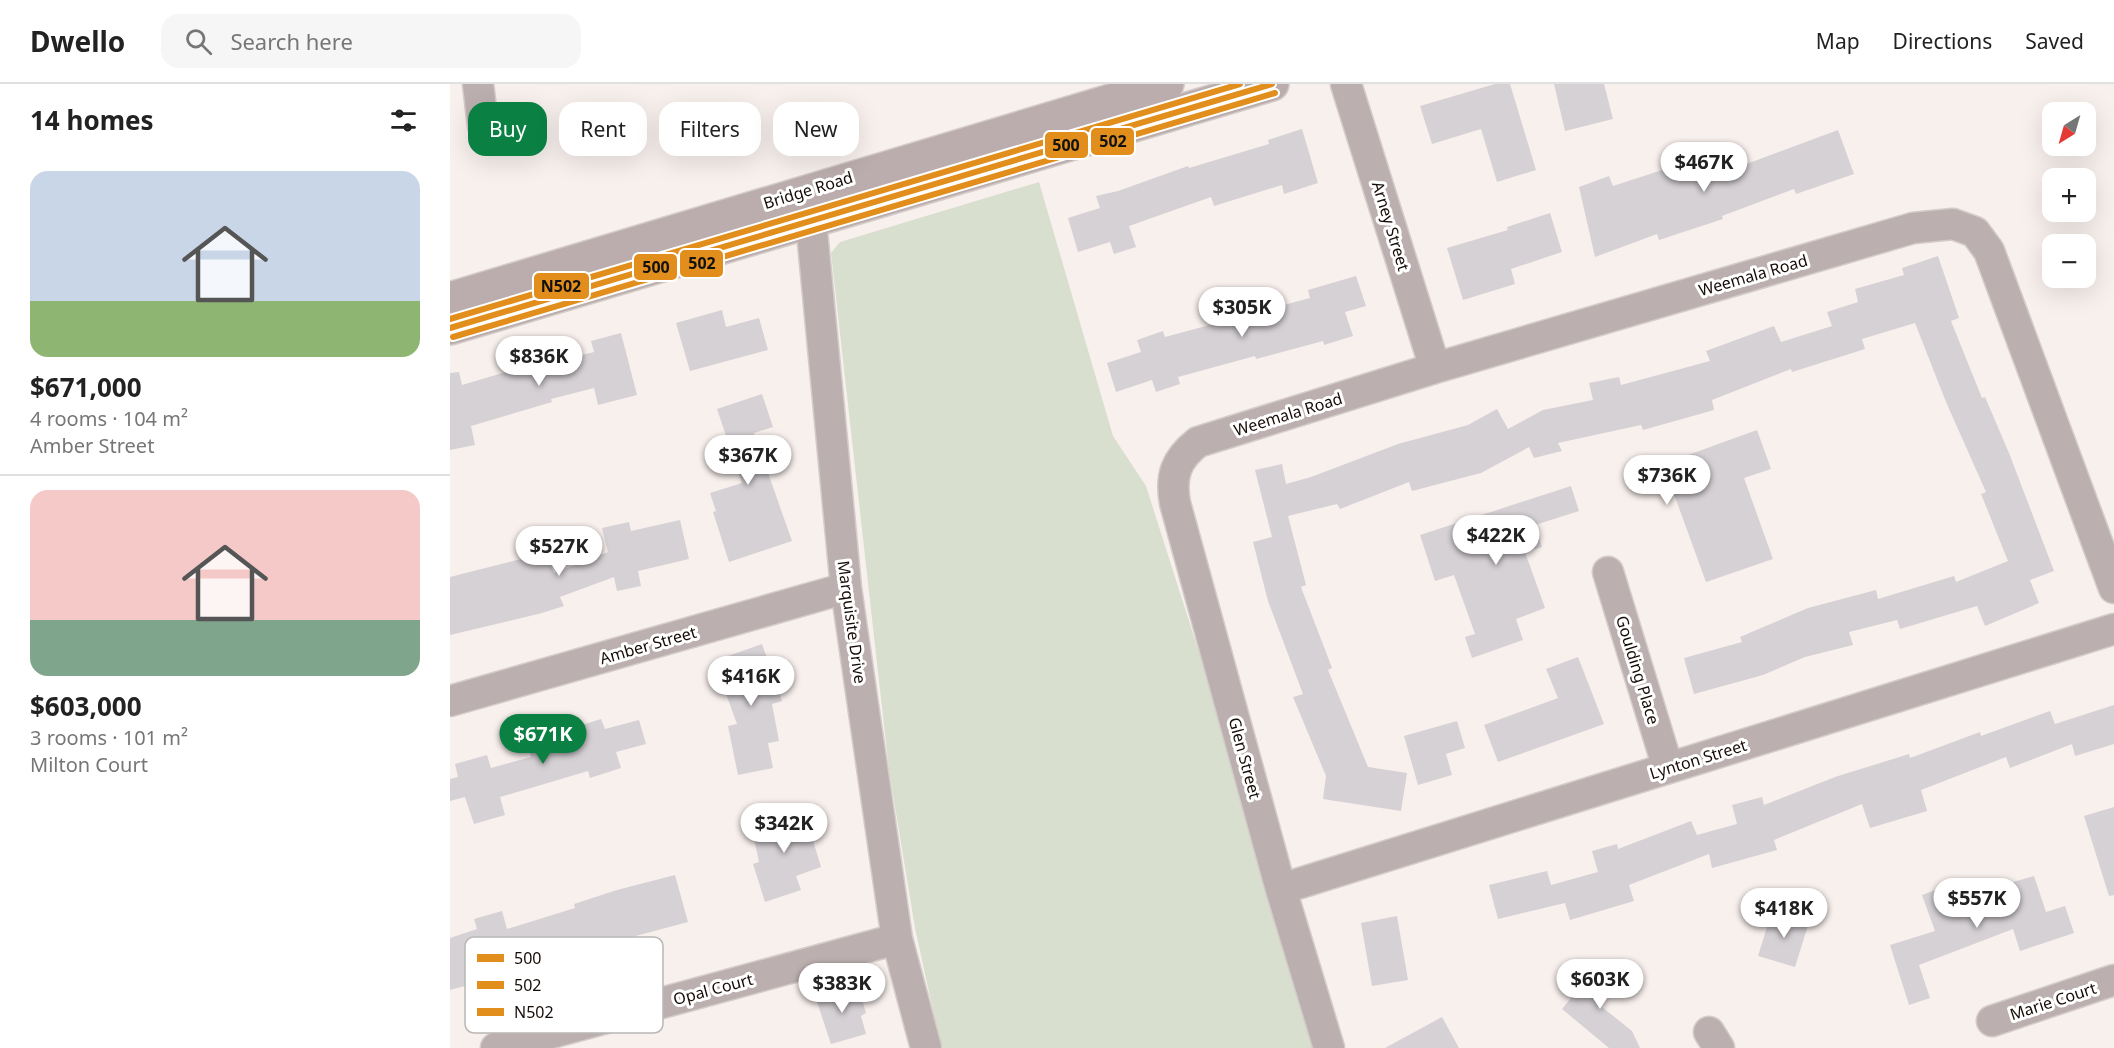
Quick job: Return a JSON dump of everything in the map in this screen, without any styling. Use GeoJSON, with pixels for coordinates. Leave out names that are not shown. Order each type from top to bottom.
{"type":"FeatureCollection","features":[{"type":"Feature","properties":{"kind":"main road","name":"Bridge Road"},"geometry":{"type":"LineString","coordinates":[[450,328],[1167,84]]}},
{"type":"Feature","properties":{"kind":"main road","name":"Bridge Road"},"geometry":{"type":"LineString","coordinates":[[450,299],[1272,84]]}},
{"type":"Feature","properties":{"kind":"street"},"geometry":{"type":"LineString","coordinates":[[478,84],[480,102]]}},
{"type":"Feature","properties":{"kind":"street","name":"Arney Street"},"geometry":{"type":"LineString","coordinates":[[1346,84],[1435,368]]}},
{"type":"Feature","properties":{"kind":"street","name":"Marquisite Drive"},"geometry":{"type":"LineString","coordinates":[[807,206],[846,588],[897,939],[926,1048]]}},
{"type":"Feature","properties":{"kind":"street","name":"Weemala Road"},"geometry":{"type":"LineString","coordinates":[[1176,466],[1186,451],[1198,442],[1435,368],[1913,228],[1953,224],[1975,232],[1989,251],[2114,588]]}},
{"type":"Feature","properties":{"kind":"street","name":"Glen Street"},"geometry":{"type":"LineString","coordinates":[[1176,466],[1173,482],[1175,503],[1281,889],[1329,1048]]}},
{"type":"Feature","properties":{"kind":"street","name":"Goulding Place"},"geometry":{"type":"LineString","coordinates":[[1608,572],[1668,768]]}},
{"type":"Feature","properties":{"kind":"street","name":"Amber Street"},"geometry":{"type":"LineString","coordinates":[[450,701],[846,588]]}},
{"type":"Feature","properties":{"kind":"street","name":"Lynton Street"},"geometry":{"type":"LineString","coordinates":[[1281,889],[2114,629]]}},
{"type":"Feature","properties":{"kind":"street","name":"Opal Court"},"geometry":{"type":"LineString","coordinates":[[663,1003],[897,939]]}},
{"type":"Feature","properties":{"kind":"street","name":"Marie Court"},"geometry":{"type":"LineString","coordinates":[[1992,1021],[2114,980]]}},
{"type":"Feature","properties":{"kind":"street","name":"Opal Court"},"geometry":{"type":"LineString","coordinates":[[496,1048],[551,1033]]}},
{"type":"Feature","properties":{"kind":"green space"},"geometry":{"type":"Polygon","coordinates":[[[1039,182],[1113,436],[1146,486],[1325,1048],[943,1048],[939,1038],[915,928],[889,770],[831,253],[840,242],[1039,182]]]}},
{"type":"Feature","properties":{"kind":"building"},"geometry":{"type":"Polygon","coordinates":[[[1495,84],[1510,84],[1536,170],[1497,182],[1481,129],[1432,144],[1420,106],[1495,84]]]}},
{"type":"Feature","properties":{"kind":"building"},"geometry":{"type":"Polygon","coordinates":[[[1554,84],[1604,84],[1613,119],[1565,131],[1554,84]]]}},
{"type":"Feature","properties":{"kind":"building"},"geometry":{"type":"Polygon","coordinates":[[[1302,129],[1318,183],[1284,194],[1282,185],[1214,206],[1211,197],[1129,226],[1136,247],[1114,254],[1110,242],[1078,252],[1068,218],[1100,208],[1096,196],[1118,191],[1188,166],[1189,168],[1269,144],[1268,140],[1302,129]]]}},
{"type":"Feature","properties":{"kind":"building"},"geometry":{"type":"Polygon","coordinates":[[[1838,130],[1854,174],[1796,194],[1794,189],[1722,216],[1723,219],[1659,240],[1657,234],[1595,257],[1579,187],[1609,176],[1613,186],[1702,157],[1709,178],[1838,130]]]}},
{"type":"Feature","properties":{"kind":"building"},"geometry":{"type":"Polygon","coordinates":[[[1550,213],[1562,252],[1511,269],[1515,284],[1463,300],[1447,248],[1508,230],[1507,227],[1550,213]]]}},
{"type":"Feature","properties":{"kind":"building"},"geometry":{"type":"Polygon","coordinates":[[[1938,256],[1959,318],[1951,321],[1982,398],[1985,397],[2009,453],[2054,571],[2030,580],[2039,603],[1985,626],[1977,606],[1900,629],[1897,620],[1849,632],[1853,645],[1805,657],[1763,675],[1694,694],[1684,658],[1742,642],[1740,637],[1808,608],[1876,590],[1878,599],[1954,576],[1956,582],[2008,561],[1981,494],[1986,492],[1946,402],[1915,323],[1862,339],[1865,349],[1792,372],[1791,369],[1712,400],[1714,410],[1643,430],[1641,425],[1558,443],[1562,451],[1534,458],[1529,447],[1481,473],[1412,491],[1409,482],[1340,509],[1337,504],[1288,516],[1306,585],[1301,587],[1332,668],[1328,670],[1368,767],[1407,773],[1401,811],[1323,799],[1326,776],[1293,697],[1303,694],[1268,601],[1253,542],[1272,537],[1255,470],[1282,464],[1286,484],[1311,477],[1398,444],[1468,425],[1497,409],[1508,429],[1543,410],[1593,400],[1589,383],[1619,377],[1621,385],[1710,361],[1706,351],[1774,326],[1781,342],[1832,326],[1827,312],[1858,302],[1855,289],[1904,275],[1902,268],[1938,256]]]}},
{"type":"Feature","properties":{"kind":"building"},"geometry":{"type":"Polygon","coordinates":[[[1356,276],[1366,306],[1345,312],[1353,336],[1324,345],[1323,341],[1256,359],[1255,356],[1178,377],[1180,384],[1156,392],[1152,380],[1116,392],[1107,363],[1141,352],[1137,340],[1163,331],[1165,337],[1310,298],[1308,290],[1356,276]]]}},
{"type":"Feature","properties":{"kind":"building"},"geometry":{"type":"Polygon","coordinates":[[[722,310],[726,327],[759,318],[768,350],[690,371],[676,323],[722,310]]]}},
{"type":"Feature","properties":{"kind":"building"},"geometry":{"type":"Polygon","coordinates":[[[621,333],[637,395],[598,405],[594,388],[551,399],[552,402],[471,426],[475,445],[450,450],[450,373],[459,372],[462,385],[540,362],[541,365],[594,352],[591,341],[621,333]]]}},
{"type":"Feature","properties":{"kind":"building"},"geometry":{"type":"Polygon","coordinates":[[[762,394],[773,427],[754,433],[792,541],[729,562],[713,512],[716,511],[710,493],[742,483],[717,409],[762,394]]]}},
{"type":"Feature","properties":{"kind":"building"},"geometry":{"type":"Polygon","coordinates":[[[1757,430],[1771,469],[1744,478],[1773,559],[1706,582],[1663,464],[1757,430]]]}},
{"type":"Feature","properties":{"kind":"building"},"geometry":{"type":"Polygon","coordinates":[[[1571,486],[1579,511],[1535,525],[1542,547],[1525,552],[1545,608],[1516,619],[1523,640],[1472,658],[1465,637],[1475,634],[1454,575],[1435,581],[1420,535],[1571,486]]]}},
{"type":"Feature","properties":{"kind":"building"},"geometry":{"type":"Polygon","coordinates":[[[680,520],[689,559],[638,571],[641,586],[617,591],[614,577],[560,597],[564,606],[450,635],[450,577],[521,559],[520,555],[543,547],[554,573],[608,552],[602,528],[629,522],[631,531],[680,520]]]}},
{"type":"Feature","properties":{"kind":"building"},"geometry":{"type":"Polygon","coordinates":[[[762,644],[782,701],[772,704],[779,741],[768,743],[773,768],[738,775],[728,726],[737,724],[714,661],[762,644]]]}},
{"type":"Feature","properties":{"kind":"building"},"geometry":{"type":"Polygon","coordinates":[[[1578,657],[1604,724],[1498,762],[1484,725],[1558,698],[1546,669],[1578,657]]]}},
{"type":"Feature","properties":{"kind":"building"},"geometry":{"type":"Polygon","coordinates":[[[2114,705],[2114,744],[2075,756],[2072,744],[2010,768],[2006,757],[1921,790],[1927,811],[1870,828],[1862,804],[1774,840],[1777,850],[1712,868],[1709,854],[1629,885],[1634,901],[1570,920],[1565,903],[1498,919],[1489,885],[1547,871],[1551,885],[1598,872],[1592,851],[1617,844],[1618,849],[1691,821],[1697,835],[1737,824],[1732,805],[1762,797],[1764,805],[1835,777],[1909,754],[1910,758],[1980,732],[1981,736],[2050,711],[2055,724],[2114,705]]]}},
{"type":"Feature","properties":{"kind":"building"},"geometry":{"type":"Polygon","coordinates":[[[601,719],[605,729],[639,720],[646,744],[616,752],[621,768],[590,778],[588,771],[500,797],[505,815],[474,824],[465,797],[450,801],[450,779],[458,777],[455,764],[487,755],[491,768],[531,757],[527,743],[539,739],[536,730],[557,724],[560,732],[601,719]]]}},
{"type":"Feature","properties":{"kind":"building"},"geometry":{"type":"Polygon","coordinates":[[[1457,721],[1465,748],[1446,754],[1452,775],[1418,785],[1404,736],[1457,721]]]}},
{"type":"Feature","properties":{"kind":"building"},"geometry":{"type":"Polygon","coordinates":[[[803,807],[821,867],[796,876],[801,890],[765,902],[753,864],[759,862],[752,829],[776,824],[773,814],[803,807]]]}},
{"type":"Feature","properties":{"kind":"building"},"geometry":{"type":"Polygon","coordinates":[[[2114,807],[2114,895],[2109,896],[2084,816],[2114,807]]]}},
{"type":"Feature","properties":{"kind":"building"},"geometry":{"type":"Polygon","coordinates":[[[675,875],[688,922],[632,937],[465,937],[465,986],[450,990],[450,938],[477,929],[474,919],[502,911],[507,929],[575,908],[574,904],[675,875]]]}},
{"type":"Feature","properties":{"kind":"building"},"geometry":{"type":"Polygon","coordinates":[[[2034,876],[2046,912],[2065,906],[2074,933],[2020,951],[2013,929],[1919,965],[1930,998],[1909,1005],[1890,945],[1935,931],[1922,895],[1954,883],[1964,912],[2003,898],[1999,886],[2034,876]]]}},
{"type":"Feature","properties":{"kind":"building"},"geometry":{"type":"Polygon","coordinates":[[[1772,911],[1809,922],[1795,967],[1758,956],[1772,911]]]}},
{"type":"Feature","properties":{"kind":"building"},"geometry":{"type":"Polygon","coordinates":[[[1397,916],[1408,980],[1372,986],[1361,923],[1397,916]]]}},
{"type":"Feature","properties":{"kind":"building"},"geometry":{"type":"Polygon","coordinates":[[[1603,959],[1621,974],[1597,1003],[1632,1031],[1640,1048],[1609,1048],[1562,1009],[1603,959]]]}},
{"type":"Feature","properties":{"kind":"building"},"geometry":{"type":"Polygon","coordinates":[[[850,984],[853,994],[860,993],[866,1013],[861,1016],[866,1034],[831,1044],[815,996],[850,984]]]}},
{"type":"Feature","properties":{"kind":"building"},"geometry":{"type":"Polygon","coordinates":[[[1442,1017],[1459,1048],[1385,1048],[1442,1017]]]}},
{"type":"Feature","properties":{"kind":"transit line","name":"N502"},"geometry":{"type":"LineString","coordinates":[[450,319],[1240,84]]}},
{"type":"Feature","properties":{"kind":"transit line","name":"500"},"geometry":{"type":"LineString","coordinates":[[450,328],[1272,84]]}},
{"type":"Feature","properties":{"kind":"transit line","name":"502"},"geometry":{"type":"LineString","coordinates":[[453,337],[1275,93]]}}]}
